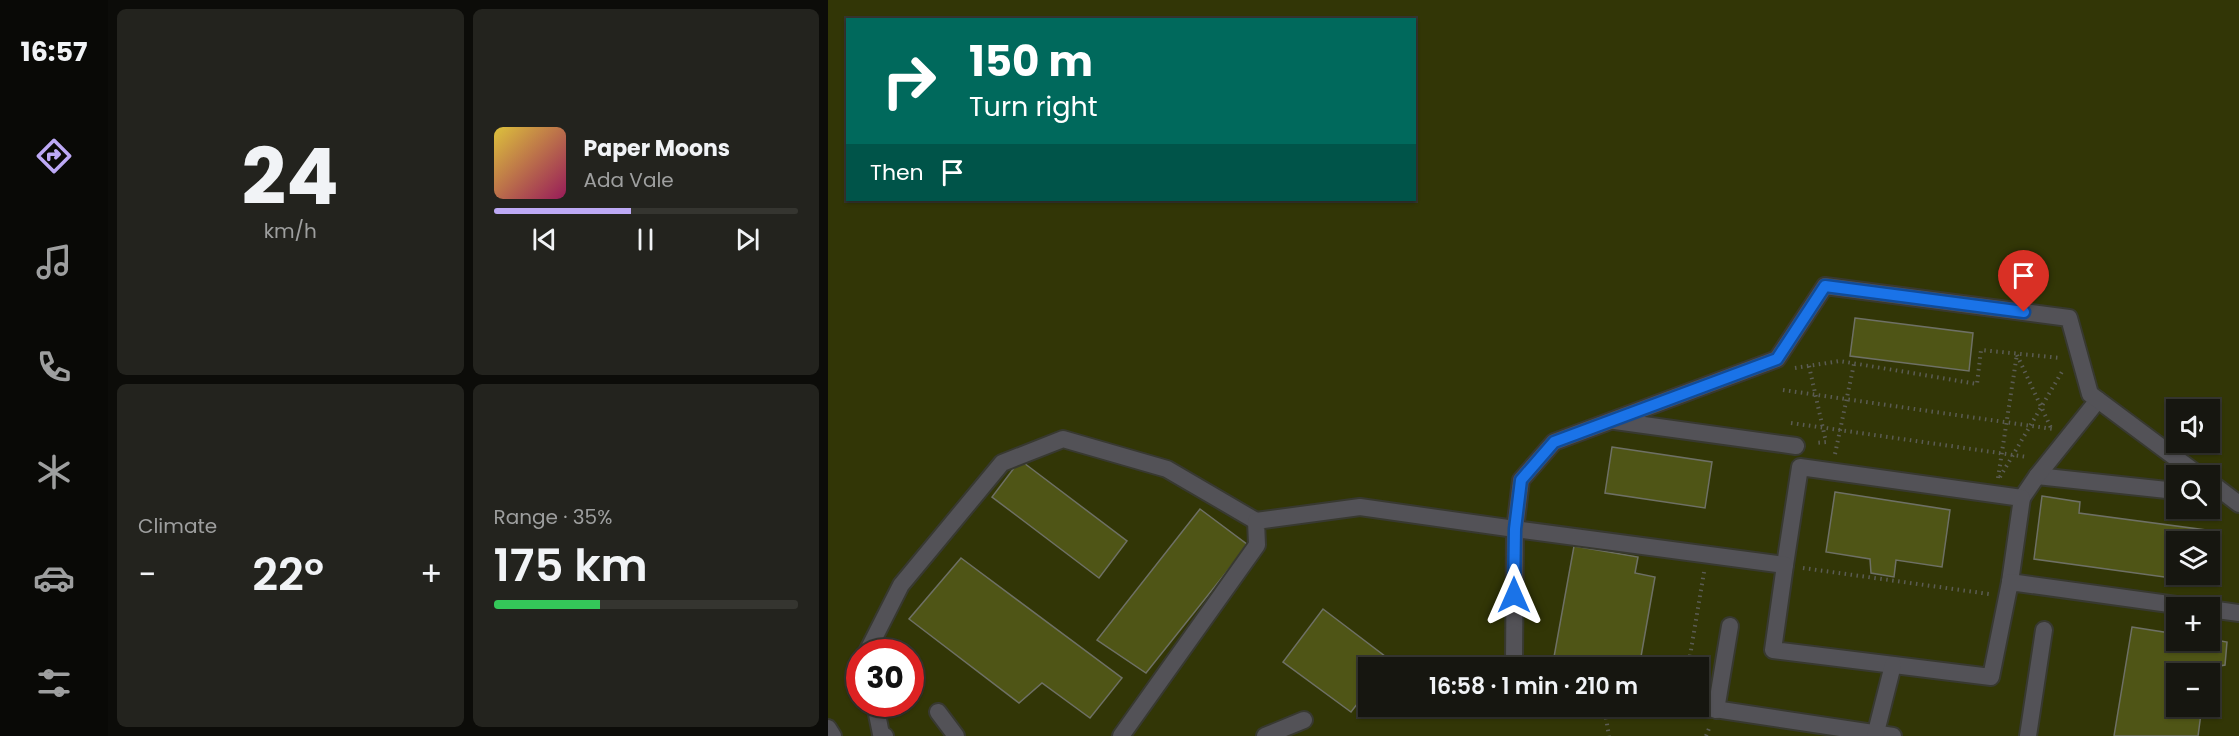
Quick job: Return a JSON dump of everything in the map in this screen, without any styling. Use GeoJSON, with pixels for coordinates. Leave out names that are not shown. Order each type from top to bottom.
{"type":"FeatureCollection","features":[{"type":"Feature","properties":{"kind":"street"},"geometry":{"type":"LineString","coordinates":[[1514,657],[1515,529],[1521,480],[1554,442],[1777,359],[1825,286],[2069,318],[2076,360],[2090,394],[2185,465]]}},
{"type":"Feature","properties":{"kind":"street"},"geometry":{"type":"LineString","coordinates":[[2022,498],[1997,487],[1800,467],[1773,650],[1991,677],[2022,498],[2098,400]]}},
{"type":"Feature","properties":{"kind":"street"},"geometry":{"type":"LineString","coordinates":[[1612,421],[1796,446]]}},
{"type":"Feature","properties":{"kind":"street"},"geometry":{"type":"LineString","coordinates":[[874,639],[901,585],[1002,463],[1063,439],[1167,469],[1256,521],[1360,507],[1785,565]]}},
{"type":"Feature","properties":{"kind":"street"},"geometry":{"type":"LineString","coordinates":[[2037,476],[2166,490]]}},
{"type":"Feature","properties":{"kind":"street"},"geometry":{"type":"LineString","coordinates":[[2220,490],[2234,500]]}},
{"type":"Feature","properties":{"kind":"street"},"geometry":{"type":"LineString","coordinates":[[1121,736],[1257,545],[1256,521]]}},
{"type":"Feature","properties":{"kind":"street"},"geometry":{"type":"LineString","coordinates":[[2008,589],[2166,605]]}},
{"type":"Feature","properties":{"kind":"street"},"geometry":{"type":"LineString","coordinates":[[2220,610],[2239,613]]}},
{"type":"Feature","properties":{"kind":"street"},"geometry":{"type":"LineString","coordinates":[[1716,710],[1730,626]]}},
{"type":"Feature","properties":{"kind":"street"},"geometry":{"type":"LineString","coordinates":[[2028,736],[2044,630]]}},
{"type":"Feature","properties":{"kind":"street"},"geometry":{"type":"LineString","coordinates":[[1875,735],[1893,665]]}},
{"type":"Feature","properties":{"kind":"street"},"geometry":{"type":"LineString","coordinates":[[1709,709],[1893,736]]}},
{"type":"Feature","properties":{"kind":"street"},"geometry":{"type":"LineString","coordinates":[[938,711],[956,736]]}},
{"type":"Feature","properties":{"kind":"street"},"geometry":{"type":"LineString","coordinates":[[878,717],[881,734],[885,736]]}},
{"type":"Feature","properties":{"kind":"street"},"geometry":{"type":"LineString","coordinates":[[1265,736],[1304,720]]}},
{"type":"Feature","properties":{"kind":"street"},"geometry":{"type":"LineString","coordinates":[[828,728],[833,736]]}},
{"type":"Feature","properties":{"kind":"path"},"geometry":{"type":"LineString","coordinates":[[1789,369],[1840,361],[1977,384],[1982,350],[2076,360]]}},
{"type":"Feature","properties":{"kind":"path"},"geometry":{"type":"LineString","coordinates":[[1791,423],[2002,454],[2054,454],[2051,429],[2017,354]]}},
{"type":"Feature","properties":{"kind":"path"},"geometry":{"type":"LineString","coordinates":[[1997,487],[2017,354]]}},
{"type":"Feature","properties":{"kind":"path"},"geometry":{"type":"LineString","coordinates":[[1997,487],[2012,455],[2041,406],[2076,360]]}},
{"type":"Feature","properties":{"kind":"path"},"geometry":{"type":"LineString","coordinates":[[1832,471],[1854,364]]}},
{"type":"Feature","properties":{"kind":"path"},"geometry":{"type":"LineString","coordinates":[[1796,446],[1826,442],[1809,366]]}},
{"type":"Feature","properties":{"kind":"path"},"geometry":{"type":"LineString","coordinates":[[1783,390],[2072,432]]}},
{"type":"Feature","properties":{"kind":"path"},"geometry":{"type":"LineString","coordinates":[[1785,565],[2008,589]]}},
{"type":"Feature","properties":{"kind":"path"},"geometry":{"type":"LineString","coordinates":[[1690,657],[1704,572]]}},
{"type":"Feature","properties":{"kind":"path"},"geometry":{"type":"LineString","coordinates":[[1606,717],[1609,736]]}},
{"type":"Feature","properties":{"kind":"green space"},"geometry":{"type":"Polygon","coordinates":[[[828,0],[2239,0],[2239,736],[828,736],[828,0]]]}},
{"type":"Feature","properties":{"kind":"building"},"geometry":{"type":"Polygon","coordinates":[[[1855,318],[1973,333],[1969,371],[1850,356],[1855,318]]]}},
{"type":"Feature","properties":{"kind":"building"},"geometry":{"type":"Polygon","coordinates":[[[1612,447],[1712,462],[1705,508],[1605,493],[1612,447]]]}},
{"type":"Feature","properties":{"kind":"building"},"geometry":{"type":"Polygon","coordinates":[[[1020,460],[1127,541],[1099,578],[992,497],[1020,460]]]}},
{"type":"Feature","properties":{"kind":"building"},"geometry":{"type":"Polygon","coordinates":[[[1835,492],[1950,510],[1942,567],[1896,560],[1894,577],[1871,573],[1870,559],[1826,552],[1835,492]]]}},
{"type":"Feature","properties":{"kind":"building"},"geometry":{"type":"Polygon","coordinates":[[[2042,496],[2080,502],[2079,513],[2214,531],[2166,531],[2166,577],[2034,559],[2042,496]]]}},
{"type":"Feature","properties":{"kind":"building"},"geometry":{"type":"Polygon","coordinates":[[[1200,509],[1248,545],[1146,673],[1097,640],[1200,509]]]}},
{"type":"Feature","properties":{"kind":"building"},"geometry":{"type":"Polygon","coordinates":[[[1574,546],[1638,557],[1635,573],[1655,577],[1641,657],[1554,657],[1574,546]]]}},
{"type":"Feature","properties":{"kind":"building"},"geometry":{"type":"Polygon","coordinates":[[[961,558],[1122,678],[1090,718],[1042,683],[1019,703],[909,619],[961,558]]]}},
{"type":"Feature","properties":{"kind":"building"},"geometry":{"type":"Polygon","coordinates":[[[1323,609],[1386,657],[1358,657],[1358,703],[1351,712],[1283,662],[1323,609]]]}},
{"type":"Feature","properties":{"kind":"building"},"geometry":{"type":"Polygon","coordinates":[[[2132,627],[2166,632],[2166,651],[2220,651],[2220,641],[2227,642],[2225,665],[2220,666],[2220,663],[2166,663],[2166,717],[2201,717],[2198,736],[2114,736],[2132,627]]]}},
{"type":"Feature","properties":{"kind":"route"},"geometry":{"type":"LineString","coordinates":[[1514,595],[1515,529],[1521,480],[1554,442],[1777,359],[1825,286],[2024,312]]}}]}
